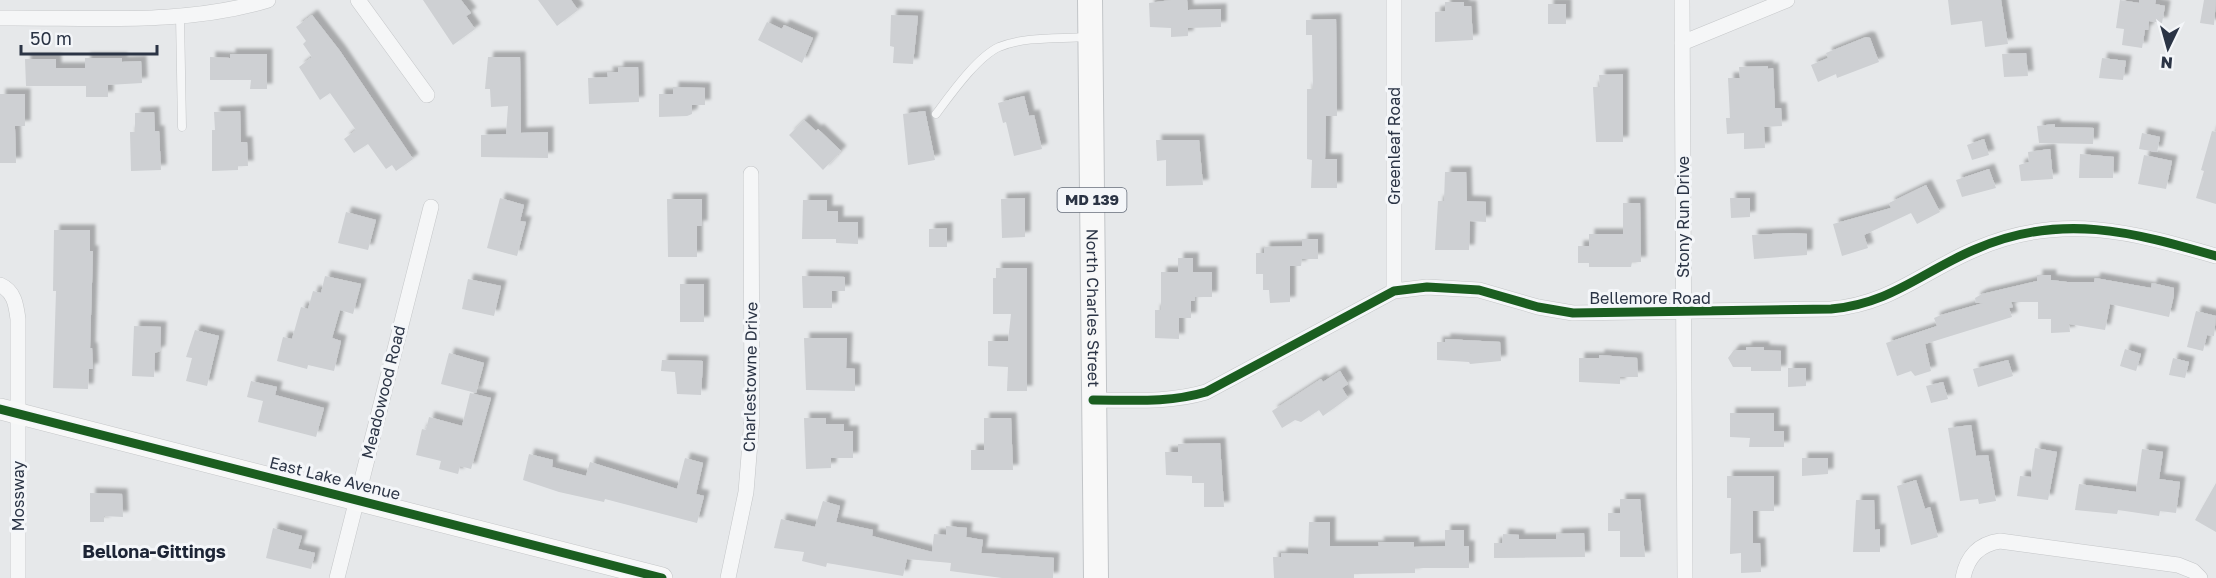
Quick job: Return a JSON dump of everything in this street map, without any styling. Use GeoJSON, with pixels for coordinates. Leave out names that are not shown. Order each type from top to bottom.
{"type":"FeatureCollection","features":[{"type":"Feature","properties":{"kind":"main road","name":"North Charles Street"},"geometry":{"type":"LineString","coordinates":[[1090,0],[1096,578]]}},
{"type":"Feature","properties":{"kind":"street"},"geometry":{"type":"LineString","coordinates":[[0,18],[180,16],[237,10],[268,0]]}},
{"type":"Feature","properties":{"kind":"street"},"geometry":{"type":"LineString","coordinates":[[358,0],[428,95]]}},
{"type":"Feature","properties":{"kind":"street","name":"Greenleaf Road"},"geometry":{"type":"LineString","coordinates":[[1394,291],[1395,0]]}},
{"type":"Feature","properties":{"kind":"street","name":"Stony Run Drive"},"geometry":{"type":"LineString","coordinates":[[1682,0],[1684,578]]}},
{"type":"Feature","properties":{"kind":"street"},"geometry":{"type":"LineString","coordinates":[[1682,43],[1787,0]]}},
{"type":"Feature","properties":{"kind":"street","name":"Charlestowne Drive"},"geometry":{"type":"LineString","coordinates":[[728,578],[746,492],[752,418],[751,174]]}},
{"type":"Feature","properties":{"kind":"street","name":"Meadowood Road"},"geometry":{"type":"LineString","coordinates":[[337,578],[431,207]]}},
{"type":"Feature","properties":{"kind":"street","name":"Bellemore Road"},"geometry":{"type":"LineString","coordinates":[[1093,399],[1162,400],[1185,398],[1206,392],[1394,291],[1427,287],[1479,290],[1538,307],[1573,313],[1847,308],[1894,294],[1975,249],[2011,237],[2054,229],[2132,232],[2216,256]]}},
{"type":"Feature","properties":{"kind":"street","name":"Mossway"},"geometry":{"type":"LineString","coordinates":[[0,285],[11,292],[16,302],[9,412],[18,578]]}},
{"type":"Feature","properties":{"kind":"street","name":"East Lake Avenue"},"geometry":{"type":"LineString","coordinates":[[9,412],[662,578]]}},
{"type":"Feature","properties":{"kind":"street"},"geometry":{"type":"LineString","coordinates":[[1964,578],[1968,560],[1978,550],[1989,543],[2007,541],[2178,565],[2193,571],[2200,578]]}},
{"type":"Feature","properties":{"kind":"lane"},"geometry":{"type":"LineString","coordinates":[[180,16],[182,127]]}},
{"type":"Feature","properties":{"kind":"lane"},"geometry":{"type":"LineString","coordinates":[[936,114],[962,78],[997,48],[1025,40],[1091,37]]}},
{"type":"Feature","properties":{"kind":"building"},"geometry":{"type":"Polygon","coordinates":[[[423,0],[461,0],[471,13],[466,16],[475,29],[453,45],[423,0]]]}},
{"type":"Feature","properties":{"kind":"building"},"geometry":{"type":"Polygon","coordinates":[[[538,0],[571,0],[578,10],[557,26],[538,0]]]}},
{"type":"Feature","properties":{"kind":"building"},"geometry":{"type":"Polygon","coordinates":[[[1187,0],[1188,10],[1221,9],[1221,27],[1188,28],[1188,36],[1171,37],[1171,28],[1150,27],[1149,3],[1187,0]]]}},
{"type":"Feature","properties":{"kind":"building"},"geometry":{"type":"Polygon","coordinates":[[[1948,0],[2001,0],[2008,44],[1985,47],[1982,21],[1951,25],[1948,0]]]}},
{"type":"Feature","properties":{"kind":"building"},"geometry":{"type":"Polygon","coordinates":[[[2120,0],[2139,3],[2139,0],[2156,0],[2155,4],[2165,6],[2162,23],[2149,21],[2142,48],[2122,45],[2124,29],[2116,28],[2120,0]]]}},
{"type":"Feature","properties":{"kind":"building"},"geometry":{"type":"Polygon","coordinates":[[[2204,0],[2216,0],[2214,25],[2200,23],[2204,0]]]}},
{"type":"Feature","properties":{"kind":"building"},"geometry":{"type":"Polygon","coordinates":[[[1445,2],[1464,2],[1464,6],[1471,6],[1473,40],[1435,42],[1435,12],[1445,11],[1445,2]]]}},
{"type":"Feature","properties":{"kind":"building"},"geometry":{"type":"Polygon","coordinates":[[[1548,4],[1566,4],[1566,24],[1548,24],[1548,4]]]}},
{"type":"Feature","properties":{"kind":"building"},"geometry":{"type":"Polygon","coordinates":[[[312,15],[340,51],[413,159],[396,171],[392,165],[386,169],[368,144],[354,153],[344,139],[356,130],[330,93],[320,100],[299,67],[312,57],[303,44],[306,41],[296,27],[312,15]]]}},
{"type":"Feature","properties":{"kind":"building"},"geometry":{"type":"Polygon","coordinates":[[[891,15],[918,16],[913,64],[893,63],[894,47],[890,46],[891,15]]]}},
{"type":"Feature","properties":{"kind":"building"},"geometry":{"type":"Polygon","coordinates":[[[1336,19],[1337,116],[1326,116],[1325,159],[1337,159],[1337,188],[1311,188],[1312,160],[1307,159],[1307,89],[1313,89],[1312,35],[1306,35],[1306,20],[1336,19]]]}},
{"type":"Feature","properties":{"kind":"building"},"geometry":{"type":"Polygon","coordinates":[[[767,22],[782,29],[784,25],[813,38],[802,63],[758,40],[767,22]]]}},
{"type":"Feature","properties":{"kind":"building"},"geometry":{"type":"Polygon","coordinates":[[[1866,37],[1870,38],[1879,62],[1837,78],[1836,74],[1818,82],[1811,65],[1828,58],[1826,53],[1866,37]]]}},
{"type":"Feature","properties":{"kind":"building"},"geometry":{"type":"Polygon","coordinates":[[[2026,53],[2028,76],[2004,77],[2002,54],[2026,53]]]}},
{"type":"Feature","properties":{"kind":"building"},"geometry":{"type":"Polygon","coordinates":[[[230,54],[267,54],[267,89],[250,89],[251,80],[210,80],[210,57],[230,58],[230,54]]]}},
{"type":"Feature","properties":{"kind":"building"},"geometry":{"type":"Polygon","coordinates":[[[488,57],[520,57],[521,133],[548,132],[548,158],[481,157],[481,135],[506,134],[508,106],[491,107],[490,89],[485,89],[488,57]]]}},
{"type":"Feature","properties":{"kind":"building"},"geometry":{"type":"Polygon","coordinates":[[[85,58],[122,58],[122,62],[141,61],[142,83],[108,85],[108,97],[86,97],[86,86],[26,86],[25,59],[56,59],[56,68],[85,68],[85,58]]]}},
{"type":"Feature","properties":{"kind":"building"},"geometry":{"type":"Polygon","coordinates":[[[2102,58],[2126,61],[2123,80],[2099,78],[2102,58]]]}},
{"type":"Feature","properties":{"kind":"building"},"geometry":{"type":"Polygon","coordinates":[[[1768,66],[1768,69],[1773,68],[1775,108],[1781,108],[1782,126],[1764,127],[1765,148],[1744,149],[1744,133],[1727,134],[1726,118],[1730,118],[1728,78],[1740,78],[1739,67],[1768,66]]]}},
{"type":"Feature","properties":{"kind":"building"},"geometry":{"type":"Polygon","coordinates":[[[618,67],[638,67],[639,102],[589,104],[588,78],[608,77],[607,72],[618,72],[618,67]]]}},
{"type":"Feature","properties":{"kind":"building"},"geometry":{"type":"Polygon","coordinates":[[[1623,74],[1623,142],[1596,142],[1593,87],[1600,87],[1599,75],[1623,74]]]}},
{"type":"Feature","properties":{"kind":"building"},"geometry":{"type":"Polygon","coordinates":[[[673,87],[705,88],[705,105],[692,105],[692,114],[687,116],[659,117],[659,94],[673,94],[673,87]]]}},
{"type":"Feature","properties":{"kind":"building"},"geometry":{"type":"Polygon","coordinates":[[[0,94],[25,94],[25,126],[15,126],[16,163],[0,163],[0,94]]]}},
{"type":"Feature","properties":{"kind":"building"},"geometry":{"type":"Polygon","coordinates":[[[1024,96],[1029,116],[1034,115],[1042,149],[1014,156],[1006,122],[1003,123],[998,103],[1024,96]]]}},
{"type":"Feature","properties":{"kind":"building"},"geometry":{"type":"Polygon","coordinates":[[[240,111],[241,142],[247,142],[248,166],[238,166],[238,170],[212,171],[214,112],[240,111]]]}},
{"type":"Feature","properties":{"kind":"building"},"geometry":{"type":"Polygon","coordinates":[[[925,111],[935,160],[908,165],[903,114],[925,111]]]}},
{"type":"Feature","properties":{"kind":"building"},"geometry":{"type":"Polygon","coordinates":[[[154,112],[155,131],[159,131],[161,170],[131,171],[130,132],[135,132],[135,113],[154,112]]]}},
{"type":"Feature","properties":{"kind":"building"},"geometry":{"type":"Polygon","coordinates":[[[804,120],[816,131],[818,129],[841,151],[823,170],[789,135],[804,120]]]}},
{"type":"Feature","properties":{"kind":"building"},"geometry":{"type":"Polygon","coordinates":[[[2055,124],[2055,127],[2094,128],[2093,144],[2039,143],[2037,126],[2055,124]]]}},
{"type":"Feature","properties":{"kind":"building"},"geometry":{"type":"Polygon","coordinates":[[[2212,131],[2216,132],[2216,204],[2196,198],[2212,131]]]}},
{"type":"Feature","properties":{"kind":"building"},"geometry":{"type":"Polygon","coordinates":[[[2142,133],[2160,137],[2157,152],[2139,149],[2142,133]]]}},
{"type":"Feature","properties":{"kind":"building"},"geometry":{"type":"Polygon","coordinates":[[[1984,139],[1989,155],[1972,160],[1967,145],[1984,139]]]}},
{"type":"Feature","properties":{"kind":"building"},"geometry":{"type":"Polygon","coordinates":[[[1156,140],[1199,140],[1203,185],[1166,186],[1166,160],[1157,161],[1156,140]]]}},
{"type":"Feature","properties":{"kind":"building"},"geometry":{"type":"Polygon","coordinates":[[[2050,149],[2053,179],[2021,181],[2019,165],[2029,162],[2028,152],[2050,149]]]}},
{"type":"Feature","properties":{"kind":"building"},"geometry":{"type":"Polygon","coordinates":[[[2080,154],[2114,157],[2113,178],[2079,178],[2080,154]]]}},
{"type":"Feature","properties":{"kind":"building"},"geometry":{"type":"Polygon","coordinates":[[[2144,155],[2172,161],[2166,189],[2138,184],[2144,155]]]}},
{"type":"Feature","properties":{"kind":"building"},"geometry":{"type":"Polygon","coordinates":[[[1989,169],[1996,188],[1962,197],[1956,180],[1989,169]]]}},
{"type":"Feature","properties":{"kind":"building"},"geometry":{"type":"Polygon","coordinates":[[[1445,172],[1466,172],[1467,201],[1486,202],[1486,222],[1470,221],[1469,250],[1435,250],[1438,201],[1444,201],[1445,172]]]}},
{"type":"Feature","properties":{"kind":"building"},"geometry":{"type":"Polygon","coordinates":[[[1926,185],[1940,212],[1917,224],[1911,213],[1864,235],[1868,248],[1842,256],[1833,224],[1891,208],[1889,203],[1926,185]]]}},
{"type":"Feature","properties":{"kind":"building"},"geometry":{"type":"Polygon","coordinates":[[[500,198],[524,205],[520,221],[526,222],[517,256],[487,248],[500,198]]]}},
{"type":"Feature","properties":{"kind":"building"},"geometry":{"type":"Polygon","coordinates":[[[1025,198],[1025,237],[1002,238],[1001,199],[1025,198]]]}},
{"type":"Feature","properties":{"kind":"building"},"geometry":{"type":"Polygon","coordinates":[[[1730,198],[1750,198],[1750,217],[1731,218],[1730,198]]]}},
{"type":"Feature","properties":{"kind":"building"},"geometry":{"type":"Polygon","coordinates":[[[667,199],[702,199],[702,226],[697,226],[697,257],[668,257],[667,199]]]}},
{"type":"Feature","properties":{"kind":"building"},"geometry":{"type":"Polygon","coordinates":[[[803,200],[827,200],[827,211],[838,211],[838,222],[858,222],[858,244],[836,243],[836,239],[802,239],[803,200]]]}},
{"type":"Feature","properties":{"kind":"building"},"geometry":{"type":"Polygon","coordinates":[[[1623,203],[1640,203],[1641,262],[1632,262],[1631,267],[1589,267],[1589,263],[1578,263],[1578,246],[1589,246],[1589,234],[1623,234],[1623,203]]]}},
{"type":"Feature","properties":{"kind":"building"},"geometry":{"type":"Polygon","coordinates":[[[346,212],[376,220],[368,250],[338,243],[346,212]]]}},
{"type":"Feature","properties":{"kind":"building"},"geometry":{"type":"Polygon","coordinates":[[[947,228],[947,247],[929,247],[929,229],[947,228]]]}},
{"type":"Feature","properties":{"kind":"building"},"geometry":{"type":"Polygon","coordinates":[[[54,230],[90,230],[90,251],[93,251],[90,348],[92,348],[93,369],[89,369],[88,389],[53,388],[56,291],[53,291],[54,230]]]}},
{"type":"Feature","properties":{"kind":"building"},"geometry":{"type":"Polygon","coordinates":[[[1807,234],[1807,255],[1754,259],[1752,235],[1807,234]]]}},
{"type":"Feature","properties":{"kind":"building"},"geometry":{"type":"Polygon","coordinates":[[[1302,239],[1318,239],[1318,259],[1302,259],[1301,266],[1290,266],[1290,302],[1270,303],[1269,290],[1263,290],[1263,274],[1256,274],[1256,253],[1264,253],[1264,247],[1302,246],[1302,239]]]}},
{"type":"Feature","properties":{"kind":"building"},"geometry":{"type":"Polygon","coordinates":[[[1178,258],[1193,258],[1193,272],[1212,272],[1212,297],[1195,297],[1195,301],[1191,301],[1191,318],[1179,318],[1179,339],[1155,338],[1155,310],[1161,310],[1161,272],[1178,272],[1178,258]]]}},
{"type":"Feature","properties":{"kind":"building"},"geometry":{"type":"Polygon","coordinates":[[[996,268],[1027,268],[1027,391],[1007,391],[1008,367],[988,366],[988,341],[1008,341],[1011,314],[993,314],[993,278],[996,278],[996,268]]]}},
{"type":"Feature","properties":{"kind":"building"},"geometry":{"type":"Polygon","coordinates":[[[2037,275],[2051,275],[2051,280],[2067,282],[2094,282],[2095,278],[2151,288],[2152,283],[2174,288],[2169,317],[2110,304],[2105,330],[2069,324],[2070,332],[2051,333],[2051,319],[2038,319],[2038,302],[2011,302],[2013,307],[2009,308],[2012,317],[1925,344],[1931,371],[1915,376],[1911,371],[1897,376],[1886,343],[1937,326],[1934,318],[1941,315],[1983,303],[1976,303],[1975,298],[1982,294],[2037,281],[2037,275]]]}},
{"type":"Feature","properties":{"kind":"building"},"geometry":{"type":"Polygon","coordinates":[[[325,276],[361,284],[353,314],[340,310],[332,338],[341,341],[334,371],[308,365],[307,369],[277,361],[283,337],[292,339],[301,307],[308,309],[313,291],[321,293],[325,276]]]}},
{"type":"Feature","properties":{"kind":"building"},"geometry":{"type":"Polygon","coordinates":[[[802,276],[845,277],[845,291],[832,291],[832,308],[803,308],[802,276]]]}},
{"type":"Feature","properties":{"kind":"building"},"geometry":{"type":"Polygon","coordinates":[[[468,279],[501,286],[494,316],[462,309],[468,279]]]}},
{"type":"Feature","properties":{"kind":"building"},"geometry":{"type":"Polygon","coordinates":[[[680,284],[704,284],[704,322],[680,322],[680,284]]]}},
{"type":"Feature","properties":{"kind":"building"},"geometry":{"type":"Polygon","coordinates":[[[2196,311],[2216,316],[2214,336],[2207,335],[2203,351],[2187,347],[2196,311]]]}},
{"type":"Feature","properties":{"kind":"building"},"geometry":{"type":"Polygon","coordinates":[[[134,326],[161,327],[160,351],[155,353],[154,377],[132,376],[134,326]]]}},
{"type":"Feature","properties":{"kind":"building"},"geometry":{"type":"Polygon","coordinates":[[[195,330],[219,336],[207,386],[186,381],[192,358],[186,357],[195,330]]]}},
{"type":"Feature","properties":{"kind":"building"},"geometry":{"type":"Polygon","coordinates":[[[804,338],[847,338],[846,368],[855,369],[855,391],[806,390],[804,338]]]}},
{"type":"Feature","properties":{"kind":"building"},"geometry":{"type":"Polygon","coordinates":[[[1445,339],[1500,342],[1501,361],[1470,364],[1469,362],[1437,360],[1437,342],[1445,342],[1445,339]]]}},
{"type":"Feature","properties":{"kind":"building"},"geometry":{"type":"Polygon","coordinates":[[[1746,347],[1764,347],[1764,350],[1781,351],[1781,371],[1751,371],[1751,367],[1733,367],[1728,358],[1734,350],[1746,350],[1746,347]]]}},
{"type":"Feature","properties":{"kind":"building"},"geometry":{"type":"Polygon","coordinates":[[[2125,349],[2141,354],[2136,371],[2120,366],[2125,349]]]}},
{"type":"Feature","properties":{"kind":"building"},"geometry":{"type":"Polygon","coordinates":[[[449,353],[484,363],[476,393],[441,384],[449,353]]]}},
{"type":"Feature","properties":{"kind":"building"},"geometry":{"type":"Polygon","coordinates":[[[1599,355],[1637,358],[1638,377],[1620,377],[1620,384],[1579,382],[1579,358],[1599,358],[1599,355]]]}},
{"type":"Feature","properties":{"kind":"building"},"geometry":{"type":"Polygon","coordinates":[[[2173,358],[2189,362],[2185,378],[2169,375],[2173,358]]]}},
{"type":"Feature","properties":{"kind":"building"},"geometry":{"type":"Polygon","coordinates":[[[662,360],[703,361],[701,395],[677,394],[675,372],[661,371],[662,360]]]}},
{"type":"Feature","properties":{"kind":"building"},"geometry":{"type":"Polygon","coordinates":[[[2008,360],[2013,376],[1978,387],[1973,369],[2008,360]]]}},
{"type":"Feature","properties":{"kind":"building"},"geometry":{"type":"Polygon","coordinates":[[[1788,368],[1806,368],[1806,386],[1788,387],[1788,368]]]}},
{"type":"Feature","properties":{"kind":"building"},"geometry":{"type":"Polygon","coordinates":[[[1340,371],[1348,384],[1342,388],[1348,398],[1323,416],[1319,410],[1301,422],[1295,420],[1282,428],[1272,411],[1321,379],[1323,382],[1340,371]]]}},
{"type":"Feature","properties":{"kind":"building"},"geometry":{"type":"Polygon","coordinates":[[[251,381],[277,387],[275,395],[324,408],[316,437],[258,422],[263,401],[247,397],[251,381]]]}},
{"type":"Feature","properties":{"kind":"building"},"geometry":{"type":"Polygon","coordinates":[[[1943,382],[1948,399],[1931,403],[1926,386],[1943,382]]]}},
{"type":"Feature","properties":{"kind":"building"},"geometry":{"type":"Polygon","coordinates":[[[470,393],[491,398],[471,469],[460,466],[458,474],[439,469],[441,461],[416,455],[422,429],[426,430],[429,417],[462,426],[470,393]]]}},
{"type":"Feature","properties":{"kind":"building"},"geometry":{"type":"Polygon","coordinates":[[[1730,413],[1774,413],[1774,431],[1784,431],[1784,447],[1749,447],[1750,438],[1730,437],[1730,413]]]}},
{"type":"Feature","properties":{"kind":"building"},"geometry":{"type":"Polygon","coordinates":[[[804,418],[826,418],[826,424],[844,424],[844,431],[853,431],[853,458],[831,458],[831,468],[806,469],[804,418]]]}},
{"type":"Feature","properties":{"kind":"building"},"geometry":{"type":"Polygon","coordinates":[[[984,418],[1011,418],[1013,470],[971,470],[971,450],[984,450],[984,418]]]}},
{"type":"Feature","properties":{"kind":"building"},"geometry":{"type":"Polygon","coordinates":[[[1971,425],[1976,456],[1988,455],[1996,501],[1979,504],[1978,499],[1960,501],[1948,428],[1971,425]]]}},
{"type":"Feature","properties":{"kind":"building"},"geometry":{"type":"Polygon","coordinates":[[[1220,443],[1224,507],[1204,507],[1204,483],[1192,483],[1192,476],[1166,475],[1165,452],[1178,452],[1178,444],[1220,443]]]}},
{"type":"Feature","properties":{"kind":"building"},"geometry":{"type":"Polygon","coordinates":[[[2035,448],[2057,452],[2048,500],[2017,496],[2020,476],[2031,477],[2035,448]]]}},
{"type":"Feature","properties":{"kind":"building"},"geometry":{"type":"Polygon","coordinates":[[[2142,449],[2163,452],[2159,479],[2180,482],[2176,513],[2160,511],[2159,516],[2118,510],[2117,514],[2075,510],[2079,484],[2136,492],[2142,449]]]}},
{"type":"Feature","properties":{"kind":"building"},"geometry":{"type":"Polygon","coordinates":[[[529,454],[553,460],[552,467],[586,476],[590,462],[677,489],[685,458],[703,463],[696,494],[704,496],[697,523],[605,499],[604,502],[559,492],[523,480],[529,454]]]}},
{"type":"Feature","properties":{"kind":"building"},"geometry":{"type":"Polygon","coordinates":[[[1802,458],[1828,458],[1828,474],[1802,476],[1802,458]]]}},
{"type":"Feature","properties":{"kind":"building"},"geometry":{"type":"Polygon","coordinates":[[[1727,476],[1774,476],[1774,511],[1753,511],[1753,543],[1760,543],[1761,572],[1741,573],[1741,553],[1730,554],[1731,498],[1727,498],[1727,476]]]}},
{"type":"Feature","properties":{"kind":"building"},"geometry":{"type":"Polygon","coordinates":[[[1916,480],[1925,509],[1930,507],[1938,537],[1911,545],[1897,486],[1916,480]]]}},
{"type":"Feature","properties":{"kind":"building"},"geometry":{"type":"Polygon","coordinates":[[[2216,483],[2216,532],[2195,520],[2216,483]]]}},
{"type":"Feature","properties":{"kind":"building"},"geometry":{"type":"Polygon","coordinates":[[[90,493],[122,494],[123,517],[104,516],[104,522],[90,522],[90,493]]]}},
{"type":"Feature","properties":{"kind":"building"},"geometry":{"type":"Polygon","coordinates":[[[1620,499],[1640,499],[1645,557],[1620,557],[1620,531],[1608,531],[1608,513],[1620,513],[1620,499]]]}},
{"type":"Feature","properties":{"kind":"building"},"geometry":{"type":"Polygon","coordinates":[[[1856,500],[1874,500],[1875,530],[1880,529],[1880,552],[1853,552],[1856,500]]]}},
{"type":"Feature","properties":{"kind":"building"},"geometry":{"type":"Polygon","coordinates":[[[823,501],[840,506],[836,522],[873,530],[872,536],[932,552],[934,534],[946,535],[946,526],[967,528],[966,537],[983,540],[981,553],[1054,558],[1053,578],[1002,578],[950,571],[951,563],[907,559],[903,576],[827,563],[826,567],[802,561],[804,552],[774,548],[781,519],[815,527],[823,501]]]}},
{"type":"Feature","properties":{"kind":"building"},"geometry":{"type":"Polygon","coordinates":[[[1309,522],[1330,522],[1330,546],[1379,546],[1378,542],[1414,542],[1414,547],[1445,546],[1445,530],[1464,530],[1464,546],[1469,546],[1469,568],[1415,568],[1415,573],[1354,574],[1354,578],[1274,578],[1273,557],[1281,557],[1281,553],[1308,554],[1309,522]]]}},
{"type":"Feature","properties":{"kind":"building"},"geometry":{"type":"Polygon","coordinates":[[[273,528],[302,536],[298,549],[315,553],[311,569],[266,558],[273,528]]]}},
{"type":"Feature","properties":{"kind":"building"},"geometry":{"type":"Polygon","coordinates":[[[1584,533],[1585,557],[1494,558],[1494,543],[1502,543],[1503,534],[1519,535],[1519,539],[1556,539],[1556,534],[1584,533]]]}},
{"type":"Feature","properties":{"kind":"cycle path"},"geometry":{"type":"LineString","coordinates":[[1093,400],[1164,399],[1206,392],[1394,291],[1427,287],[1479,290],[1538,307],[1573,313],[1831,309],[1872,301],[1976,249],[2037,231],[2067,229],[2126,233],[2216,256]]}},
{"type":"Feature","properties":{"kind":"cycle path"},"geometry":{"type":"LineString","coordinates":[[0,409],[662,578]]}},
{"type":"Feature","properties":{"kind":"district","name":"Bellona-Gittings"},"geometry":{"type":"Point","coordinates":[154,552]}}]}
